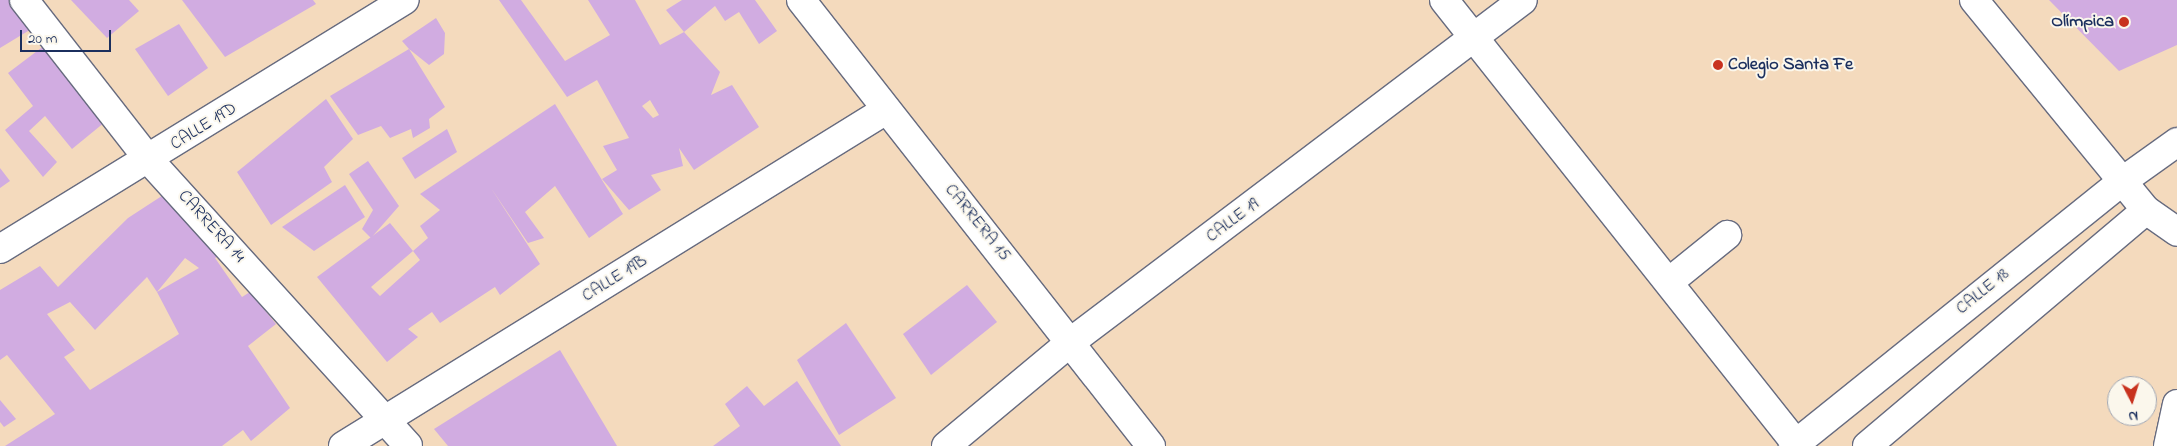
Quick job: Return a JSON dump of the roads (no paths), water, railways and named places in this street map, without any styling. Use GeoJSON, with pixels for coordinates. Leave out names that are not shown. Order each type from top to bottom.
{"type":"FeatureCollection","features":[{"type":"Feature","properties":{"kind":"street","name":"CARRERA 14"},"geometry":{"type":"LineString","coordinates":[[24,0],[150,161],[387,420],[408,446]]}},
{"type":"Feature","properties":{"kind":"street","name":"CALLE 19D"},"geometry":{"type":"LineString","coordinates":[[0,249],[150,161],[405,0]]}},
{"type":"Feature","properties":{"kind":"street","name":"CARRERA 15"},"geometry":{"type":"LineString","coordinates":[[801,0],[886,110],[1072,341],[1151,446]]}},
{"type":"Feature","properties":{"kind":"street"},"geometry":{"type":"LineString","coordinates":[[1444,0],[1670,282],[1796,445]]}},
{"type":"Feature","properties":{"kind":"street","name":"CALLE 19"},"geometry":{"type":"LineString","coordinates":[[946,446],[1072,341],[1476,38],[1523,0]]}},
{"type":"Feature","properties":{"kind":"street"},"geometry":{"type":"LineString","coordinates":[[1974,0],[2124,180],[2146,210],[2177,232]]}},
{"type":"Feature","properties":{"kind":"street","name":"CALLE 19B"},"geometry":{"type":"LineString","coordinates":[[343,446],[886,110]]}},
{"type":"Feature","properties":{"kind":"street","name":"CALLE 18"},"geometry":{"type":"LineString","coordinates":[[1796,445],[2124,180],[2177,142]]}},
{"type":"Feature","properties":{"kind":"street"},"geometry":{"type":"LineString","coordinates":[[1867,446],[2146,210]]}},
{"type":"Feature","properties":{"kind":"street"},"geometry":{"type":"LineString","coordinates":[[1670,282],[1727,235]]}},
{"type":"Feature","properties":{"kind":"street"},"geometry":{"type":"LineString","coordinates":[[2168,446],[2177,404]]}},
{"type":"Feature","properties":{"kind":"place","name":"Olímpica"},"geometry":{"type":"Point","coordinates":[2124,22]}},
{"type":"Feature","properties":{"kind":"place","name":"Colegio Santa Fe"},"geometry":{"type":"Point","coordinates":[1718,65]}}]}
